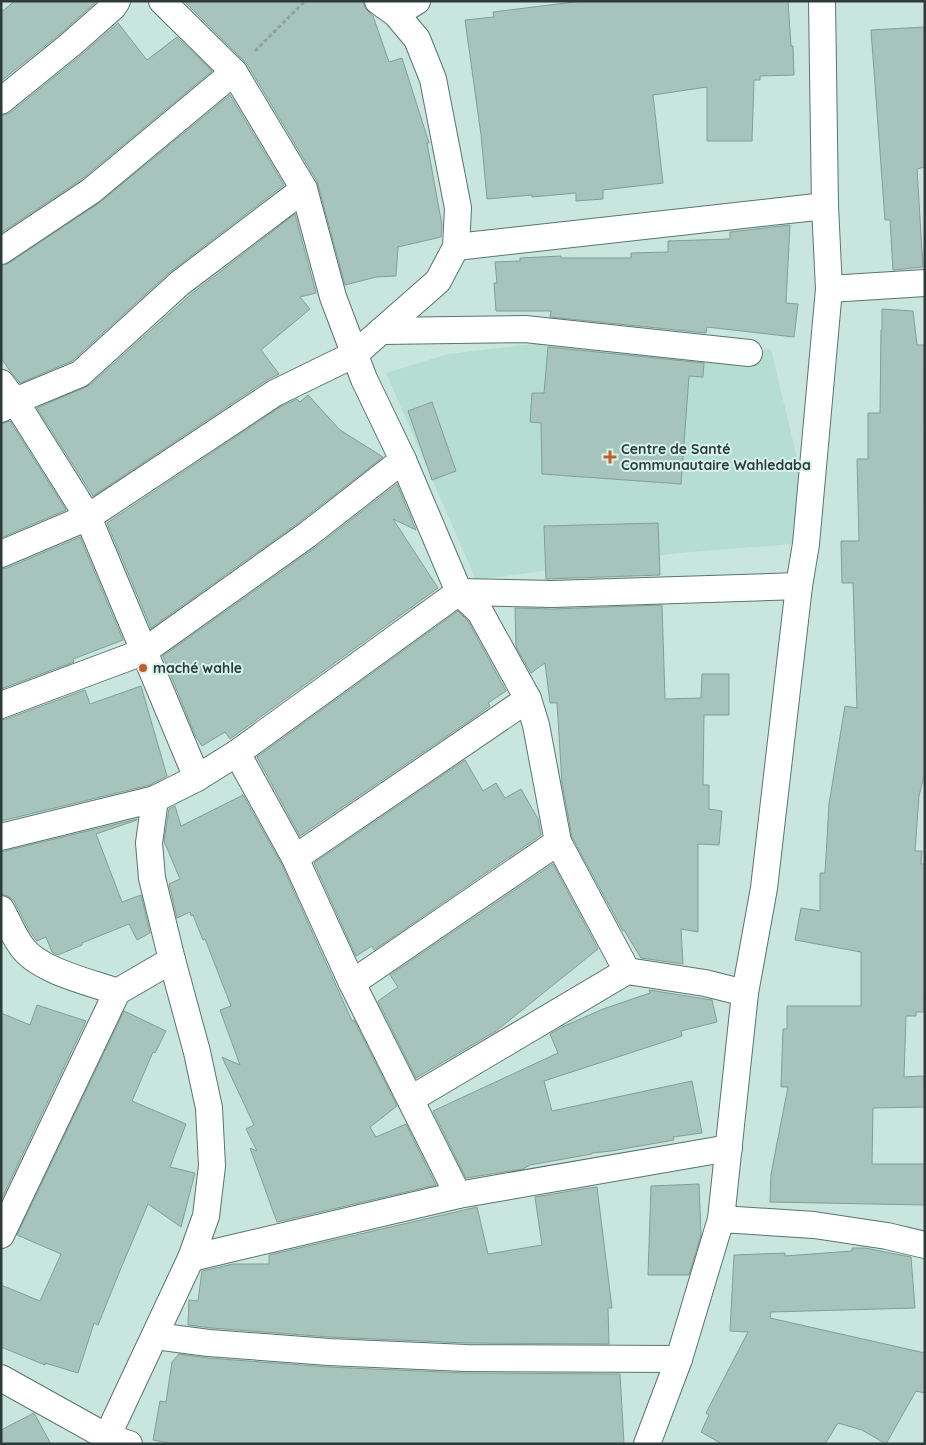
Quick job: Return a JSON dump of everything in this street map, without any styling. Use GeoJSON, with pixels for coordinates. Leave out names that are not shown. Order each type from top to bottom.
{"type":"FeatureCollection","features":[{"type":"Feature","properties":{"kind":"street"},"geometry":{"type":"LineString","coordinates":[[1,101],[70,45],[113,7],[117,1]]}},
{"type":"Feature","properties":{"kind":"street"},"geometry":{"type":"LineString","coordinates":[[162,1],[234,72],[304,189],[333,297],[364,379],[403,460],[459,592],[480,612],[528,699],[536,725],[558,842],[627,971]]}},
{"type":"Feature","properties":{"kind":"street"},"geometry":{"type":"LineString","coordinates":[[647,1444],[679,1359],[721,1219],[745,993],[764,888],[799,586],[806,544],[824,361],[829,288],[825,206],[822,1]]}},
{"type":"Feature","properties":{"kind":"street"},"geometry":{"type":"LineString","coordinates":[[1,554],[88,517],[275,393],[355,354],[438,281],[456,247],[458,208],[433,79],[417,39],[397,5]]}},
{"type":"Feature","properties":{"kind":"street"},"geometry":{"type":"LineString","coordinates":[[1,251],[91,191],[234,72]]}},
{"type":"Feature","properties":{"kind":"street"},"geometry":{"type":"LineString","coordinates":[[197,778],[88,517],[6,398],[80,374],[180,283],[304,189]]}},
{"type":"Feature","properties":{"kind":"street"},"geometry":{"type":"LineString","coordinates":[[456,247],[825,206]]}},
{"type":"Feature","properties":{"kind":"street"},"geometry":{"type":"LineString","coordinates":[[829,288],[925,283]]}},
{"type":"Feature","properties":{"kind":"street"},"geometry":{"type":"LineString","coordinates":[[381,331],[526,328],[749,353]]}},
{"type":"Feature","properties":{"kind":"street"},"geometry":{"type":"LineString","coordinates":[[1,705],[143,652],[307,535],[403,460]]}},
{"type":"Feature","properties":{"kind":"street"},"geometry":{"type":"LineString","coordinates":[[1,837],[154,799],[197,778],[237,753],[459,592],[552,594],[799,586]]}},
{"type":"Feature","properties":{"kind":"street"},"geometry":{"type":"LineString","coordinates":[[295,858],[528,699]]}},
{"type":"Feature","properties":{"kind":"street"},"geometry":{"type":"LineString","coordinates":[[237,753],[295,858],[352,983],[458,1195]]}},
{"type":"Feature","properties":{"kind":"street"},"geometry":{"type":"LineString","coordinates":[[1,1378],[114,1442],[154,1336],[191,1258],[206,1216],[212,1166],[209,1108],[197,1052],[152,878],[149,843],[154,799]]}},
{"type":"Feature","properties":{"kind":"street"},"geometry":{"type":"LineString","coordinates":[[352,983],[558,842]]}},
{"type":"Feature","properties":{"kind":"street"},"geometry":{"type":"LineString","coordinates":[[7,920],[23,948],[38,961],[63,974],[117,992]]}},
{"type":"Feature","properties":{"kind":"street"},"geometry":{"type":"LineString","coordinates":[[1,954],[7,920]]}},
{"type":"Feature","properties":{"kind":"street"},"geometry":{"type":"LineString","coordinates":[[1,1235],[117,992],[172,960]]}},
{"type":"Feature","properties":{"kind":"street"},"geometry":{"type":"LineString","coordinates":[[411,1099],[627,971],[705,983],[745,993]]}},
{"type":"Feature","properties":{"kind":"street"},"geometry":{"type":"LineString","coordinates":[[191,1258],[458,1195],[729,1148]]}},
{"type":"Feature","properties":{"kind":"street"},"geometry":{"type":"LineString","coordinates":[[721,1219],[814,1225],[887,1236],[925,1245]]}},
{"type":"Feature","properties":{"kind":"street"},"geometry":{"type":"LineString","coordinates":[[154,1336],[209,1343],[328,1352],[456,1358],[679,1359]]}},
{"type":"Feature","properties":{"kind":"path"},"geometry":{"type":"LineString","coordinates":[[234,72],[306,1]]}},
{"type":"Feature","properties":{"kind":"shaded area","name":"Centre de Santé Communautaire Wahledaba"},"geometry":{"type":"Polygon","coordinates":[[[566,340],[771,349],[817,542],[679,553],[476,580],[386,373],[448,354],[566,340]]]}},
{"type":"Feature","properties":{"kind":"building"},"geometry":{"type":"Polygon","coordinates":[[[15,1],[97,1],[60,34],[1,81],[1,12],[15,1]]]}},
{"type":"Feature","properties":{"kind":"building"},"geometry":{"type":"Polygon","coordinates":[[[184,1],[363,1],[365,8],[373,16],[389,62],[402,58],[429,143],[427,143],[442,225],[441,237],[398,247],[396,276],[376,277],[345,285],[317,181],[247,64],[184,1]]]}},
{"type":"Feature","properties":{"kind":"building"},"geometry":{"type":"Polygon","coordinates":[[[582,1],[788,1],[794,75],[760,76],[760,80],[754,80],[752,141],[707,141],[707,87],[653,95],[663,183],[603,190],[603,199],[576,201],[576,193],[487,199],[481,135],[465,20],[494,17],[493,12],[582,1]]]}},
{"type":"Feature","properties":{"kind":"building"},"geometry":{"type":"Polygon","coordinates":[[[118,23],[147,60],[177,37],[212,71],[82,179],[1,233],[1,116],[10,113],[118,23]]]}},
{"type":"Feature","properties":{"kind":"building"},"geometry":{"type":"Polygon","coordinates":[[[925,27],[925,167],[917,169],[923,267],[893,270],[890,220],[885,220],[871,30],[925,27]]]}},
{"type":"Feature","properties":{"kind":"building"},"geometry":{"type":"Polygon","coordinates":[[[230,95],[284,185],[170,272],[72,361],[20,383],[1,358],[1,266],[9,263],[99,203],[230,95]]]}},
{"type":"Feature","properties":{"kind":"building"},"geometry":{"type":"Polygon","coordinates":[[[295,214],[316,293],[300,297],[310,309],[261,350],[279,374],[267,380],[93,496],[37,408],[90,385],[190,295],[295,214]]]}},
{"type":"Feature","properties":{"kind":"building"},"geometry":{"type":"Polygon","coordinates":[[[790,225],[786,303],[798,304],[794,337],[707,327],[706,333],[550,317],[551,311],[496,311],[494,283],[497,283],[495,262],[520,261],[520,258],[561,256],[561,258],[631,258],[631,253],[668,252],[668,241],[730,239],[730,232],[790,225]]]}},
{"type":"Feature","properties":{"kind":"building"},"geometry":{"type":"Polygon","coordinates":[[[882,309],[913,311],[917,345],[924,345],[925,772],[919,796],[915,851],[922,851],[921,864],[925,864],[925,996],[924,1012],[916,1012],[916,1016],[906,1016],[904,1077],[924,1076],[925,1107],[873,1108],[872,1164],[925,1164],[925,1205],[770,1202],[771,1174],[788,1087],[781,1087],[783,1029],[787,1029],[787,1006],[861,1006],[861,952],[795,940],[801,908],[820,911],[820,873],[825,873],[829,804],[845,706],[857,708],[853,583],[842,583],[841,541],[859,541],[857,459],[868,459],[868,413],[880,413],[882,309]]]}},
{"type":"Feature","properties":{"kind":"building"},"geometry":{"type":"Polygon","coordinates":[[[548,347],[704,363],[703,377],[689,376],[681,484],[542,474],[541,423],[530,422],[532,393],[544,393],[548,347]]]}},
{"type":"Feature","properties":{"kind":"building"},"geometry":{"type":"Polygon","coordinates":[[[308,395],[340,430],[383,457],[298,523],[151,628],[107,523],[282,406],[297,399],[300,402],[308,395]]]}},
{"type":"Feature","properties":{"kind":"building"},"geometry":{"type":"Polygon","coordinates":[[[432,402],[456,471],[432,480],[408,411],[432,402]]]}},
{"type":"Feature","properties":{"kind":"building"},"geometry":{"type":"Polygon","coordinates":[[[10,421],[66,510],[1,538],[1,424],[10,421]]]}},
{"type":"Feature","properties":{"kind":"building"},"geometry":{"type":"Polygon","coordinates":[[[397,484],[416,530],[393,519],[438,588],[230,739],[225,732],[202,746],[195,735],[163,656],[316,547],[397,484]]]}},
{"type":"Feature","properties":{"kind":"building"},"geometry":{"type":"Polygon","coordinates":[[[658,523],[660,575],[546,579],[544,526],[658,523]]]}},
{"type":"Feature","properties":{"kind":"building"},"geometry":{"type":"Polygon","coordinates":[[[80,537],[123,640],[73,659],[74,662],[1,689],[1,569],[80,537]]]}},
{"type":"Feature","properties":{"kind":"building"},"geometry":{"type":"Polygon","coordinates":[[[662,605],[665,699],[701,698],[702,674],[729,674],[729,715],[704,715],[703,785],[709,785],[709,809],[722,811],[719,845],[698,844],[698,932],[681,929],[683,964],[641,958],[623,931],[572,837],[562,783],[557,703],[550,703],[545,663],[531,673],[516,647],[515,608],[552,609],[662,605]]]}},
{"type":"Feature","properties":{"kind":"building"},"geometry":{"type":"Polygon","coordinates":[[[458,611],[468,621],[506,691],[488,703],[490,706],[472,719],[300,836],[257,757],[458,611]]]}},
{"type":"Feature","properties":{"kind":"building"},"geometry":{"type":"Polygon","coordinates":[[[141,686],[167,776],[150,785],[1,821],[1,720],[85,690],[90,704],[141,686]]]}},
{"type":"Feature","properties":{"kind":"building"},"geometry":{"type":"Polygon","coordinates":[[[465,760],[483,791],[496,783],[505,798],[521,789],[538,819],[541,835],[374,950],[372,946],[356,956],[314,863],[465,760]]]}},
{"type":"Feature","properties":{"kind":"building"},"geometry":{"type":"Polygon","coordinates":[[[243,795],[282,865],[352,1021],[354,1020],[397,1106],[370,1127],[376,1137],[406,1124],[436,1185],[277,1222],[250,1148],[257,1151],[246,1129],[254,1125],[222,1057],[240,1065],[220,1010],[231,1006],[205,939],[203,940],[193,915],[191,916],[190,912],[177,918],[169,884],[180,879],[164,841],[169,809],[175,806],[181,826],[243,795]]]}},
{"type":"Feature","properties":{"kind":"building"},"geometry":{"type":"Polygon","coordinates":[[[137,819],[96,834],[122,902],[141,895],[150,933],[137,940],[129,924],[58,955],[52,952],[46,937],[37,941],[14,901],[8,896],[1,894],[1,852],[137,819]]]}},
{"type":"Feature","properties":{"kind":"building"},"geometry":{"type":"Polygon","coordinates":[[[553,864],[598,949],[496,1031],[416,1078],[378,1001],[398,987],[390,975],[553,864]]]}},
{"type":"Feature","properties":{"kind":"building"},"geometry":{"type":"Polygon","coordinates":[[[649,990],[712,1000],[717,1022],[681,1031],[682,1036],[544,1081],[552,1111],[692,1081],[702,1133],[673,1137],[674,1140],[530,1165],[523,1169],[466,1178],[433,1111],[558,1053],[550,1034],[603,1009],[650,993],[649,990]]]}},
{"type":"Feature","properties":{"kind":"building"},"geometry":{"type":"Polygon","coordinates":[[[37,1005],[86,1021],[1,1200],[1,1013],[30,1025],[37,1005]]]}},
{"type":"Feature","properties":{"kind":"building"},"geometry":{"type":"Polygon","coordinates":[[[124,1011],[166,1031],[155,1053],[153,1052],[132,1101],[186,1124],[170,1167],[195,1173],[181,1227],[148,1204],[98,1325],[94,1323],[78,1373],[45,1363],[45,1365],[1,1347],[1,1285],[40,1301],[61,1254],[17,1235],[124,1011]]]}},
{"type":"Feature","properties":{"kind":"building"},"geometry":{"type":"Polygon","coordinates":[[[699,1184],[701,1235],[689,1275],[648,1275],[651,1186],[699,1184]]]}},
{"type":"Feature","properties":{"kind":"building"},"geometry":{"type":"Polygon","coordinates":[[[597,1187],[612,1308],[608,1308],[609,1344],[466,1343],[330,1337],[188,1325],[189,1300],[198,1301],[202,1271],[233,1264],[269,1264],[269,1255],[477,1207],[488,1254],[542,1245],[535,1197],[597,1187]]]}},
{"type":"Feature","properties":{"kind":"building"},"geometry":{"type":"Polygon","coordinates":[[[852,1248],[865,1248],[911,1257],[915,1308],[771,1312],[770,1318],[925,1353],[925,1393],[916,1391],[886,1444],[862,1430],[838,1423],[825,1444],[722,1444],[701,1432],[709,1415],[706,1413],[748,1332],[730,1331],[734,1255],[785,1253],[785,1256],[852,1251],[852,1248]]]}},
{"type":"Feature","properties":{"kind":"building"},"geometry":{"type":"Polygon","coordinates":[[[179,1354],[328,1367],[465,1373],[620,1374],[624,1444],[173,1444],[153,1440],[160,1401],[166,1402],[172,1362],[179,1354]]]}},
{"type":"Feature","properties":{"kind":"building"},"geometry":{"type":"Polygon","coordinates":[[[34,1413],[51,1444],[1,1444],[1,1430],[34,1413]]]}},
{"type":"Feature","properties":{"kind":"place","name":"Centre de Santé Communautaire Wahledaba"},"geometry":{"type":"Point","coordinates":[610,457]}},
{"type":"Feature","properties":{"kind":"place","name":"maché wahle"},"geometry":{"type":"Point","coordinates":[143,668]}}]}
